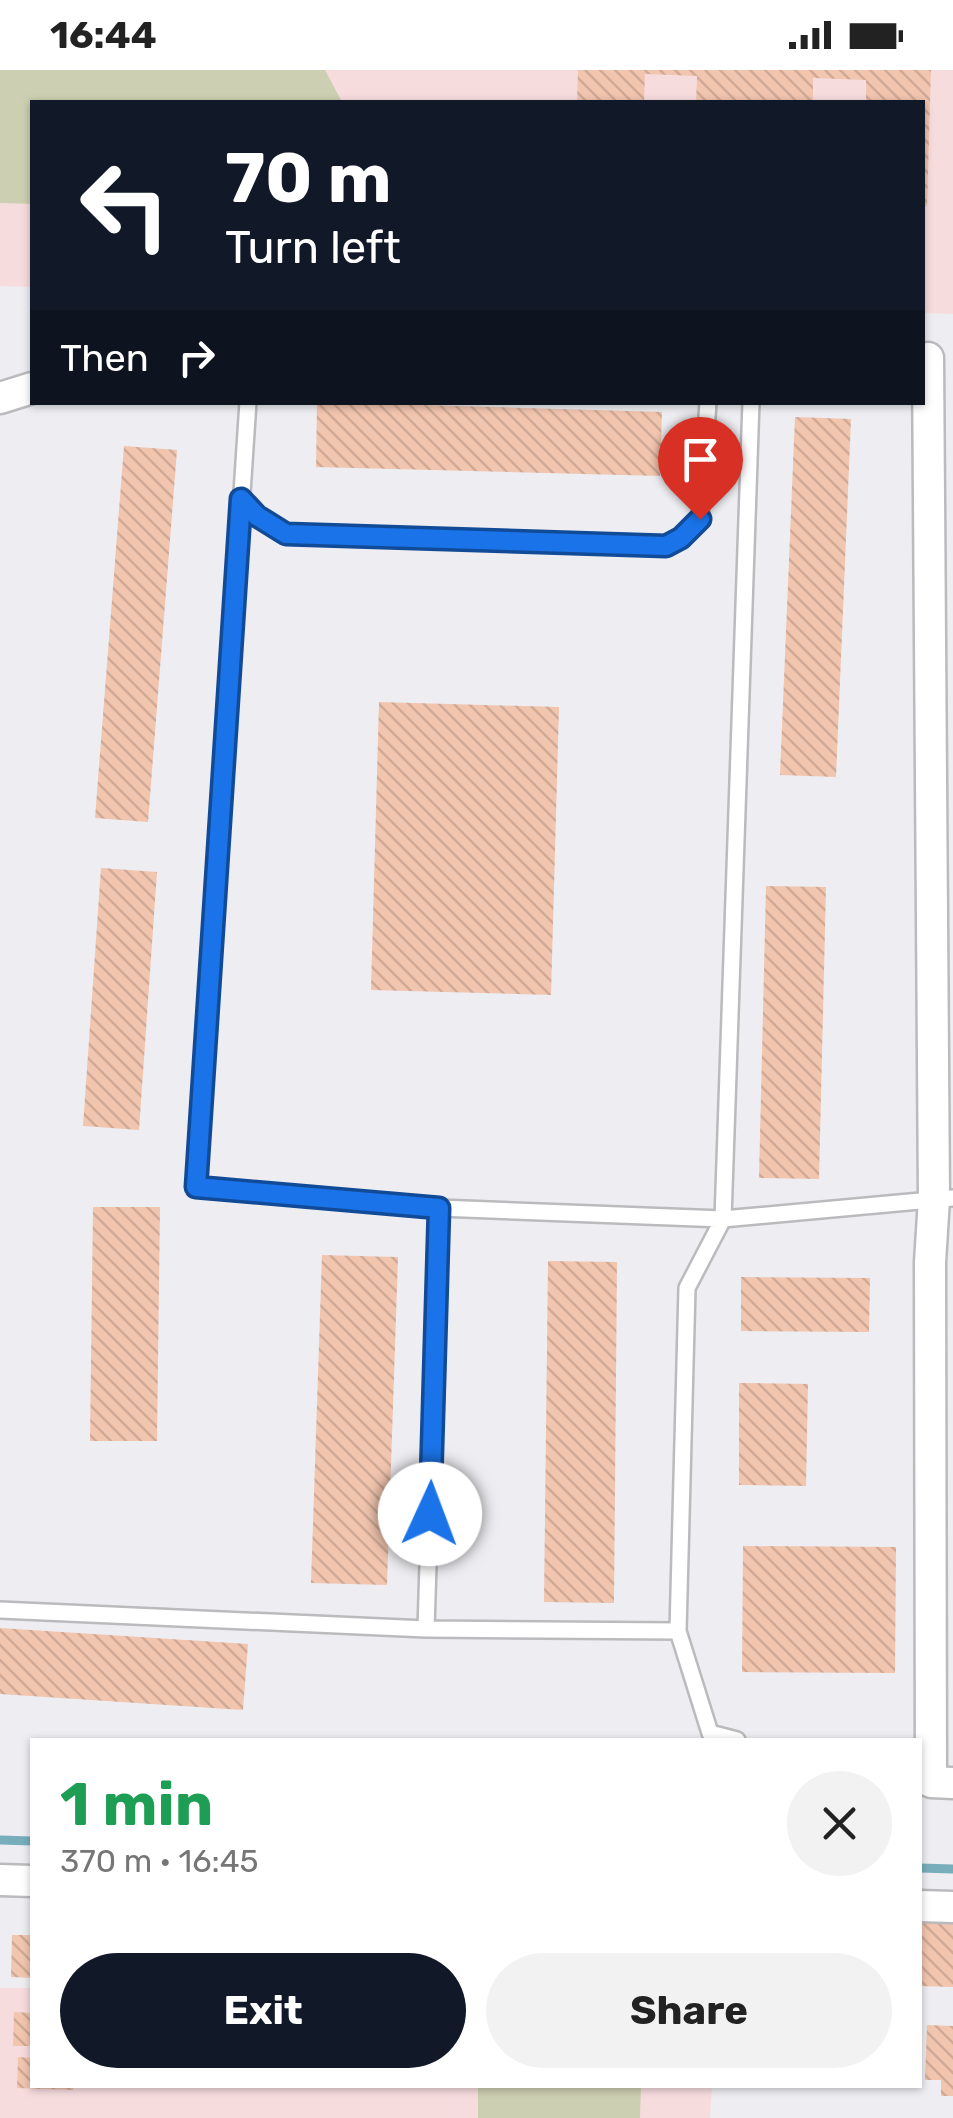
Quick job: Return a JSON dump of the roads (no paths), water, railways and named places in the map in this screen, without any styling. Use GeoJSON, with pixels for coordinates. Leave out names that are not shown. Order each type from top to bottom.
{"type":"FeatureCollection","features":[{"type":"Feature","properties":{"kind":"street"},"geometry":{"type":"LineString","coordinates":[[935,358],[943,1199],[930,1262],[935,1782]]}},
{"type":"Feature","properties":{"kind":"street"},"geometry":{"type":"LineString","coordinates":[[0,398],[30,389]]}},
{"type":"Feature","properties":{"kind":"street"},"geometry":{"type":"LineString","coordinates":[[0,1880],[30,1881]]}},
{"type":"Feature","properties":{"kind":"street"},"geometry":{"type":"LineString","coordinates":[[922,1906],[953,1907]]}},
{"type":"Feature","properties":{"kind":"lane"},"geometry":{"type":"LineString","coordinates":[[248,405],[196,1187],[439,1208],[724,1219],[943,1199]]}},
{"type":"Feature","properties":{"kind":"lane"},"geometry":{"type":"LineString","coordinates":[[241,499],[257,516],[286,534],[666,546],[681,538],[700,519],[708,405]]}},
{"type":"Feature","properties":{"kind":"lane"},"geometry":{"type":"LineString","coordinates":[[730,1738],[710,1732],[678,1631],[688,1288],[724,1219],[751,405]]}},
{"type":"Feature","properties":{"kind":"lane"},"geometry":{"type":"LineString","coordinates":[[426,1628],[439,1208]]}},
{"type":"Feature","properties":{"kind":"lane"},"geometry":{"type":"LineString","coordinates":[[0,1610],[426,1628],[678,1631]]}},
{"type":"Feature","properties":{"kind":"waterway"},"geometry":{"type":"LineString","coordinates":[[0,1840],[30,1841]]}},
{"type":"Feature","properties":{"kind":"waterway"},"geometry":{"type":"LineString","coordinates":[[922,1868],[953,1869]]}}]}
